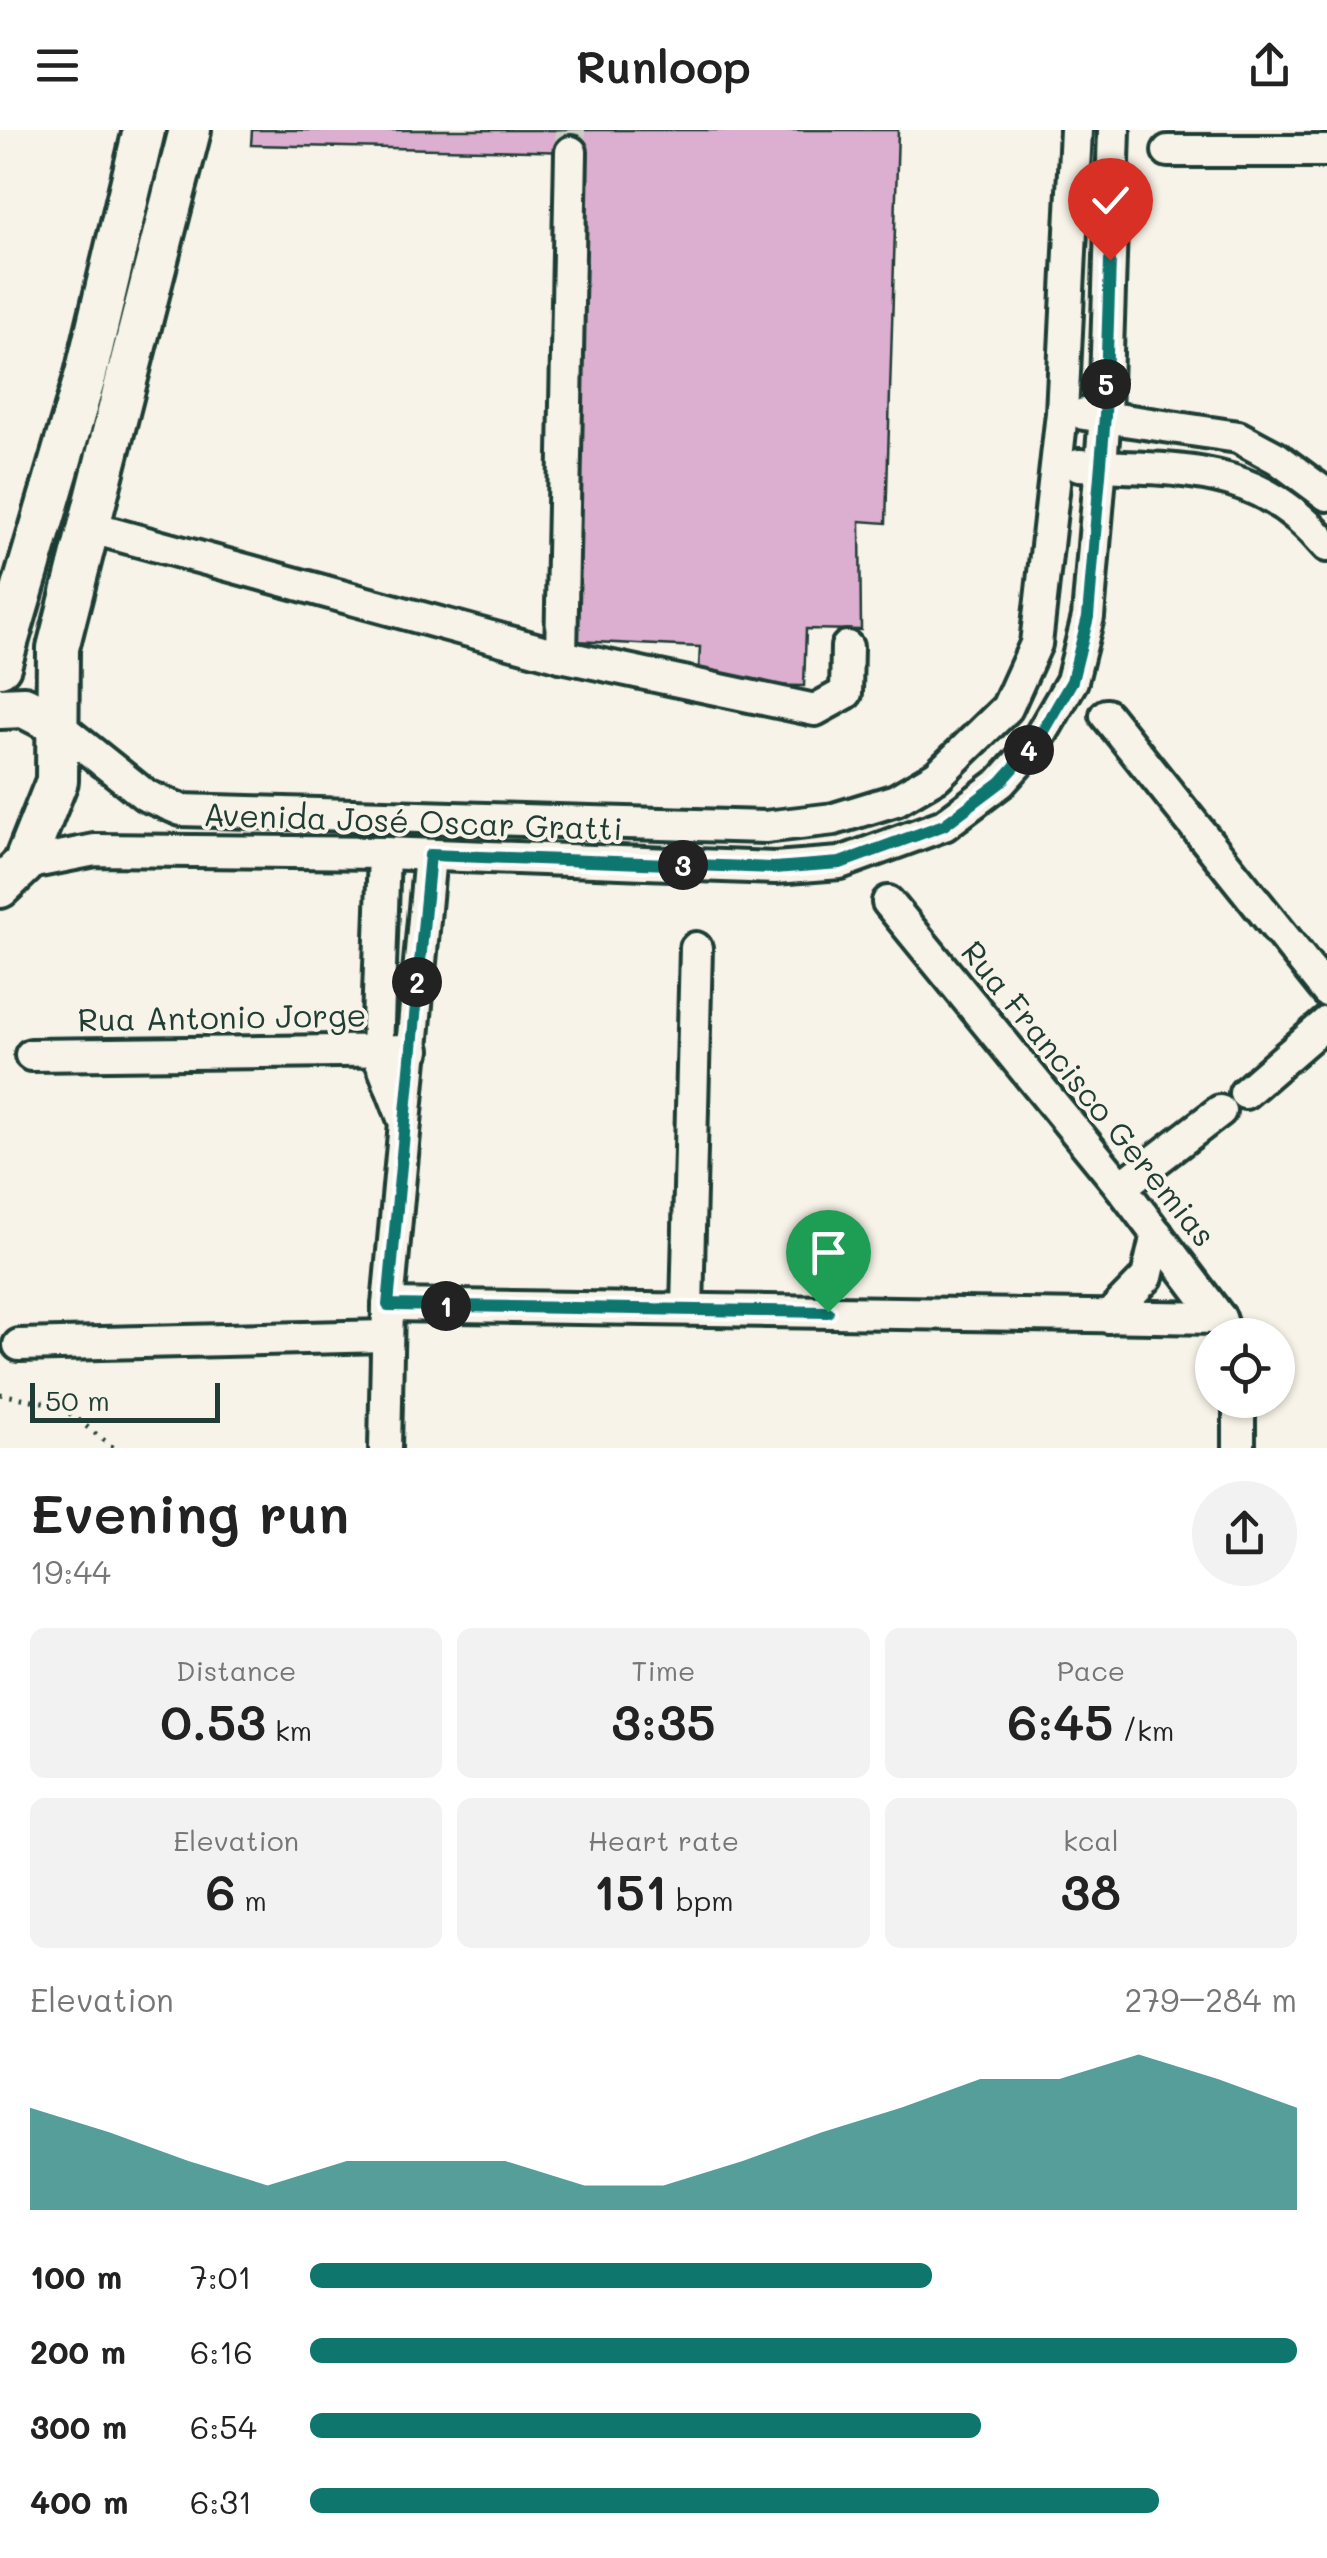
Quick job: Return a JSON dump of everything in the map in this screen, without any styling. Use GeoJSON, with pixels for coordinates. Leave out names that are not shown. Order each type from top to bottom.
{"type":"FeatureCollection","features":[{"type":"Feature","properties":{"kind":"main road"},"geometry":{"type":"LineString","coordinates":[[0,666],[86,374],[144,130]]}},
{"type":"Feature","properties":{"kind":"main road"},"geometry":{"type":"LineString","coordinates":[[8,872],[57,781],[58,648],[190,130]]}},
{"type":"Feature","properties":{"kind":"main road"},"geometry":{"type":"LineString","coordinates":[[0,708],[24,707],[56,723]]}},
{"type":"Feature","properties":{"kind":"street","name":"Avenida José Oscar Gratti"},"geometry":{"type":"LineString","coordinates":[[56,723],[145,795],[181,810],[766,827],[834,820],[896,800],[936,776],[1007,708],[1036,644],[1062,412],[1076,130]]}},
{"type":"Feature","properties":{"kind":"street","name":"Avenida José Oscar Gratti"},"geometry":{"type":"LineString","coordinates":[[8,872],[95,850],[384,853],[774,868],[840,863],[944,825],[1012,769],[1036,743],[1072,681],[1092,592],[1105,416],[1114,130]]}},
{"type":"Feature","properties":{"kind":"street"},"geometry":{"type":"LineString","coordinates":[[1168,151],[1327,151]]}},
{"type":"Feature","properties":{"kind":"street"},"geometry":{"type":"LineString","coordinates":[[560,656],[571,152]]}},
{"type":"Feature","properties":{"kind":"street"},"geometry":{"type":"LineString","coordinates":[[1062,412],[1238,437],[1278,458],[1327,495]]}},
{"type":"Feature","properties":{"kind":"street"},"geometry":{"type":"LineString","coordinates":[[1056,463],[1158,466],[1230,476],[1261,489],[1303,517],[1327,546]]}},
{"type":"Feature","properties":{"kind":"street"},"geometry":{"type":"LineString","coordinates":[[88,528],[560,656],[815,710],[846,693],[847,647]]}},
{"type":"Feature","properties":{"kind":"street"},"geometry":{"type":"LineString","coordinates":[[1106,715],[1327,991]]}},
{"type":"Feature","properties":{"kind":"street"},"geometry":{"type":"LineString","coordinates":[[384,853],[377,1052],[404,1120]]}},
{"type":"Feature","properties":{"kind":"street"},"geometry":{"type":"LineString","coordinates":[[385,1448],[388,1305],[430,855]]}},
{"type":"Feature","properties":{"kind":"street","name":"Rua Francisco Geremias"},"geometry":{"type":"LineString","coordinates":[[888,902],[1121,1186],[1217,1318]]}},
{"type":"Feature","properties":{"kind":"street"},"geometry":{"type":"LineString","coordinates":[[687,1309],[696,948]]}},
{"type":"Feature","properties":{"kind":"street"},"geometry":{"type":"LineString","coordinates":[[1121,1186],[1232,1102],[1327,1022]]}},
{"type":"Feature","properties":{"kind":"street","name":"Rua Antonio Jorge"},"geometry":{"type":"LineString","coordinates":[[31,1055],[414,1050]]}},
{"type":"Feature","properties":{"kind":"street"},"geometry":{"type":"LineString","coordinates":[[1108,1317],[1147,1277],[1157,1234]]}},
{"type":"Feature","properties":{"kind":"street"},"geometry":{"type":"LineString","coordinates":[[388,1305],[1108,1317],[1195,1324]]}},
{"type":"Feature","properties":{"kind":"street"},"geometry":{"type":"LineString","coordinates":[[19,1345],[386,1336]]}},
{"type":"Feature","properties":{"kind":"street"},"geometry":{"type":"LineString","coordinates":[[1239,1418],[1240,1448]]}},
{"type":"Feature","properties":{"kind":"path"},"geometry":{"type":"LineString","coordinates":[[0,1394],[59,1404],[114,1448]]}},
{"type":"Feature","properties":{"kind":"building"},"geometry":{"type":"Polygon","coordinates":[[[252,130],[898,130],[886,523],[860,521],[861,630],[806,629],[804,686],[698,684],[700,647],[574,641],[576,152],[251,145],[252,130]]]}},
{"type":"Feature","properties":{"kind":"tunnel"},"geometry":{"type":"LineString","coordinates":[[570,130],[571,152]]}},
{"type":"Feature","properties":{"kind":"route"},"geometry":{"type":"LineString","coordinates":[[828,1312],[388,1305],[430,855],[774,868],[840,863],[944,825],[1001,782],[1036,743],[1072,681],[1088,617],[1105,416],[1110,260]]}}]}
